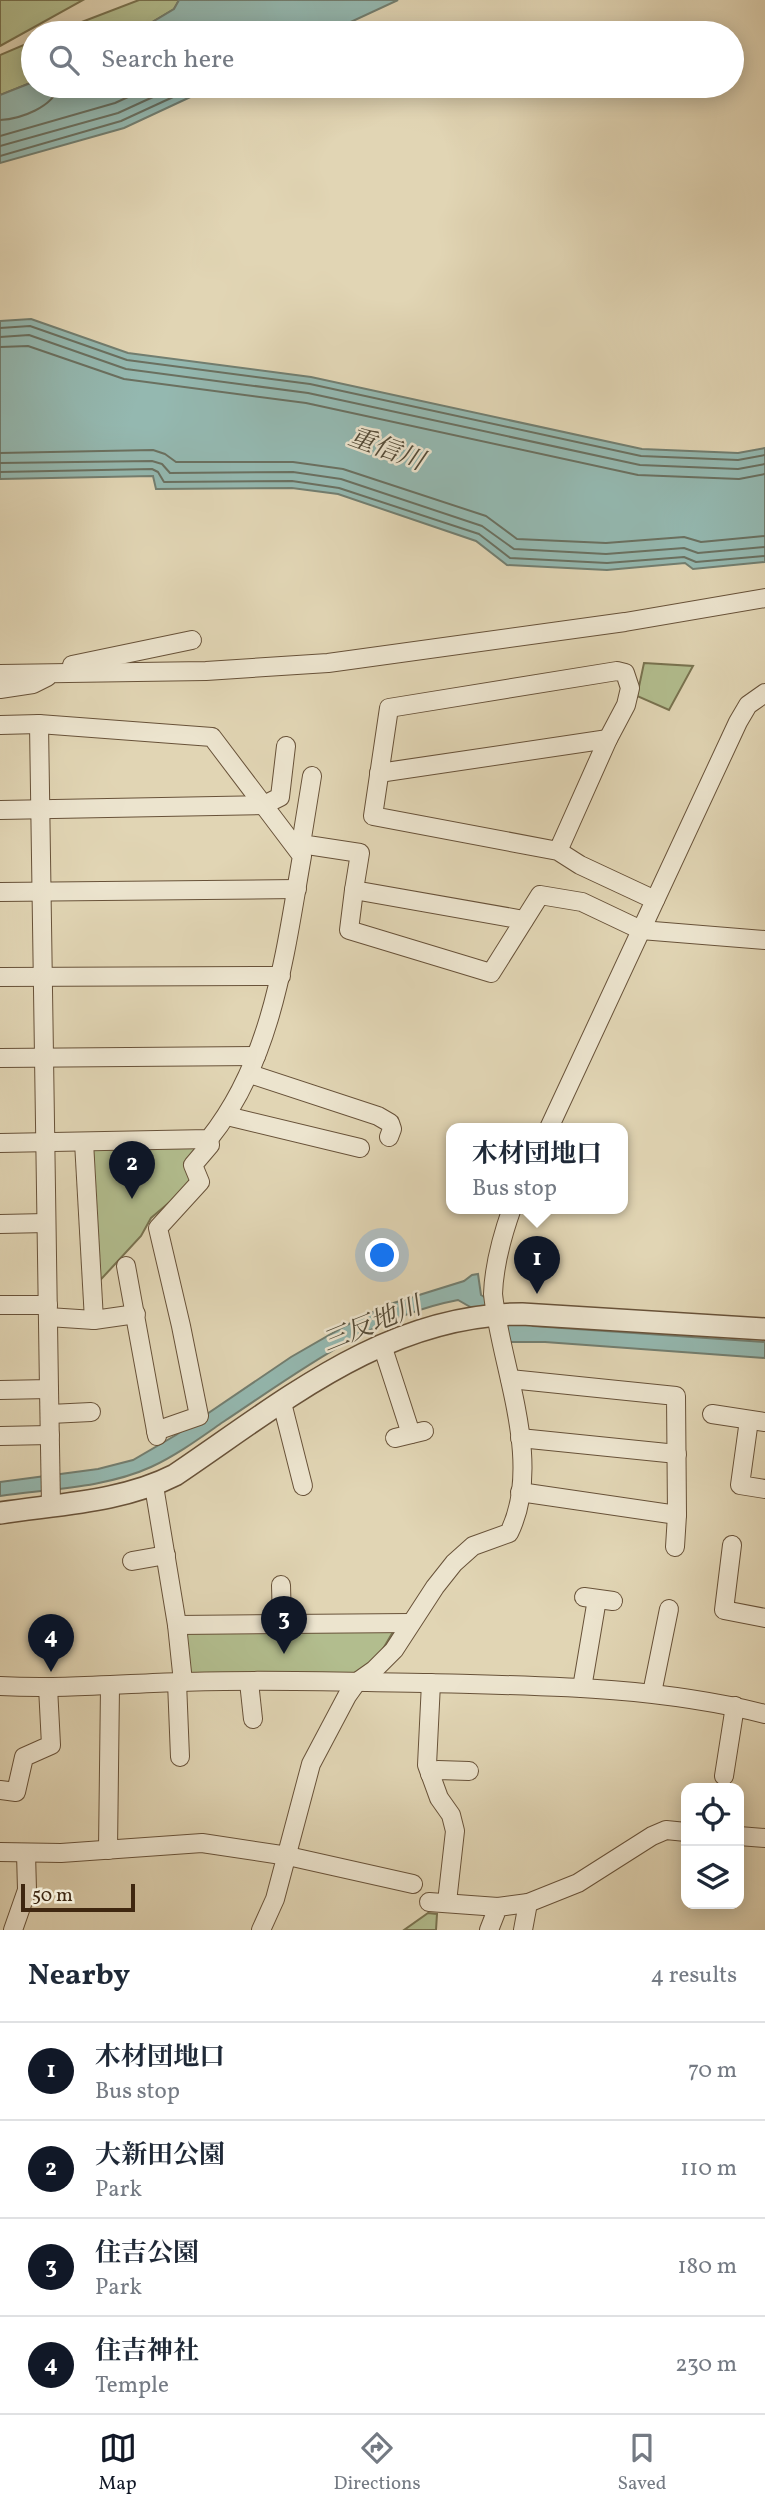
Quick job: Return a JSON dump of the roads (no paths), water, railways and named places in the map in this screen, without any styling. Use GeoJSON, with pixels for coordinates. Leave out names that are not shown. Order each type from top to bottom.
{"type":"FeatureCollection","features":[{"type":"Feature","properties":{"kind":"street"},"geometry":{"type":"LineString","coordinates":[[0,674],[206,671],[328,663],[625,622],[765,598]]}},
{"type":"Feature","properties":{"kind":"street"},"geometry":{"type":"LineString","coordinates":[[0,689],[33,684],[76,663],[192,640]]}},
{"type":"Feature","properties":{"kind":"street"},"geometry":{"type":"LineString","coordinates":[[558,851],[607,739],[626,705],[630,688],[625,673],[617,671],[389,708],[373,816],[558,851],[580,865],[655,900]]}},
{"type":"Feature","properties":{"kind":"street"},"geometry":{"type":"LineString","coordinates":[[551,1123],[738,722],[748,705],[765,693]]}},
{"type":"Feature","properties":{"kind":"street"},"geometry":{"type":"LineString","coordinates":[[0,724],[39,724],[212,737],[298,846],[302,856],[281,976],[250,1074],[227,1116],[209,1139],[210,1145],[193,1165],[200,1182],[158,1228],[199,1416],[157,1433],[126,1266]]}},
{"type":"Feature","properties":{"kind":"street"},"geometry":{"type":"LineString","coordinates":[[39,724],[51,1502]]}},
{"type":"Feature","properties":{"kind":"street"},"geometry":{"type":"LineString","coordinates":[[379,773],[607,739]]}},
{"type":"Feature","properties":{"kind":"street"},"geometry":{"type":"LineString","coordinates":[[0,810],[264,805],[280,797],[286,747]]}},
{"type":"Feature","properties":{"kind":"street"},"geometry":{"type":"LineString","coordinates":[[298,846],[312,776]]}},
{"type":"Feature","properties":{"kind":"street"},"geometry":{"type":"LineString","coordinates":[[298,846],[360,853],[349,930],[491,972],[540,895],[582,902],[641,930],[765,940]]}},
{"type":"Feature","properties":{"kind":"street"},"geometry":{"type":"LineString","coordinates":[[0,892],[297,889]]}},
{"type":"Feature","properties":{"kind":"street"},"geometry":{"type":"LineString","coordinates":[[354,890],[524,920]]}},
{"type":"Feature","properties":{"kind":"street"},"geometry":{"type":"LineString","coordinates":[[0,977],[281,976]]}},
{"type":"Feature","properties":{"kind":"street"},"geometry":{"type":"LineString","coordinates":[[0,1058],[256,1056]]}},
{"type":"Feature","properties":{"kind":"street"},"geometry":{"type":"LineString","coordinates":[[250,1074],[379,1116],[390,1123],[392,1129],[389,1137]]}},
{"type":"Feature","properties":{"kind":"street"},"geometry":{"type":"LineString","coordinates":[[227,1116],[337,1149],[360,1148]]}},
{"type":"Feature","properties":{"kind":"street"},"geometry":{"type":"LineString","coordinates":[[0,1143],[209,1139]]}},
{"type":"Feature","properties":{"kind":"street"},"geometry":{"type":"LineString","coordinates":[[84,1142],[94,1320]]}},
{"type":"Feature","properties":{"kind":"street"},"geometry":{"type":"LineString","coordinates":[[261,1930],[275,1899],[288,1856],[311,1764],[357,1682],[394,1650],[454,1563],[473,1546],[509,1533],[516,1517],[520,1492],[520,1438],[495,1315],[494,1279],[502,1236],[510,1214]]}},
{"type":"Feature","properties":{"kind":"street"},"geometry":{"type":"LineString","coordinates":[[0,1224],[46,1223]]}},
{"type":"Feature","properties":{"kind":"street"},"geometry":{"type":"LineString","coordinates":[[0,1306],[48,1311],[94,1320],[136,1314]]}},
{"type":"Feature","properties":{"kind":"street"},"geometry":{"type":"LineString","coordinates":[[0,1513],[51,1502],[127,1494],[153,1486],[175,1475],[346,1361],[407,1334],[448,1322],[495,1315],[592,1317],[765,1329]]}},
{"type":"Feature","properties":{"kind":"street"},"geometry":{"type":"LineString","coordinates":[[382,1345],[410,1434]]}},
{"type":"Feature","properties":{"kind":"street"},"geometry":{"type":"LineString","coordinates":[[510,1379],[676,1396],[675,1547]]}},
{"type":"Feature","properties":{"kind":"street"},"geometry":{"type":"LineString","coordinates":[[0,1390],[49,1390]]}},
{"type":"Feature","properties":{"kind":"street"},"geometry":{"type":"LineString","coordinates":[[282,1403],[303,1486]]}},
{"type":"Feature","properties":{"kind":"street"},"geometry":{"type":"LineString","coordinates":[[50,1414],[91,1412]]}},
{"type":"Feature","properties":{"kind":"street"},"geometry":{"type":"LineString","coordinates":[[712,1414],[757,1421],[740,1485],[765,1489]]}},
{"type":"Feature","properties":{"kind":"street"},"geometry":{"type":"LineString","coordinates":[[0,1436],[50,1435]]}},
{"type":"Feature","properties":{"kind":"street"},"geometry":{"type":"LineString","coordinates":[[520,1438],[677,1454]]}},
{"type":"Feature","properties":{"kind":"street"},"geometry":{"type":"LineString","coordinates":[[153,1486],[177,1625],[180,1756]]}},
{"type":"Feature","properties":{"kind":"street"},"geometry":{"type":"LineString","coordinates":[[520,1492],[677,1515]]}},
{"type":"Feature","properties":{"kind":"street"},"geometry":{"type":"LineString","coordinates":[[731,1545],[724,1610],[765,1618]]}},
{"type":"Feature","properties":{"kind":"street"},"geometry":{"type":"LineString","coordinates":[[132,1561],[166,1555]]}},
{"type":"Feature","properties":{"kind":"street"},"geometry":{"type":"LineString","coordinates":[[282,1585],[282,1623]]}},
{"type":"Feature","properties":{"kind":"street"},"geometry":{"type":"LineString","coordinates":[[582,1688],[598,1599]]}},
{"type":"Feature","properties":{"kind":"street"},"geometry":{"type":"LineString","coordinates":[[652,1693],[669,1609]]}},
{"type":"Feature","properties":{"kind":"street"},"geometry":{"type":"LineString","coordinates":[[177,1625],[411,1623]]}},
{"type":"Feature","properties":{"kind":"street"},"geometry":{"type":"LineString","coordinates":[[0,1686],[110,1687],[180,1682],[529,1684],[652,1693],[735,1706],[765,1714]]}},
{"type":"Feature","properties":{"kind":"street"},"geometry":{"type":"LineString","coordinates":[[249,1682],[253,1719]]}},
{"type":"Feature","properties":{"kind":"street"},"geometry":{"type":"LineString","coordinates":[[431,1684],[427,1765],[432,1800],[451,1815],[455,1831],[438,1902],[498,1907],[528,1903],[578,1883],[652,1836],[666,1830],[681,1832]]}},
{"type":"Feature","properties":{"kind":"street"},"geometry":{"type":"LineString","coordinates":[[0,1790],[16,1792],[24,1757],[51,1745],[48,1687]]}},
{"type":"Feature","properties":{"kind":"street"},"geometry":{"type":"LineString","coordinates":[[108,1850],[110,1687]]}},
{"type":"Feature","properties":{"kind":"street"},"geometry":{"type":"LineString","coordinates":[[724,1776],[735,1706]]}},
{"type":"Feature","properties":{"kind":"street"},"geometry":{"type":"LineString","coordinates":[[430,1774],[438,1770],[469,1771]]}},
{"type":"Feature","properties":{"kind":"street"},"geometry":{"type":"LineString","coordinates":[[744,1836],[765,1838]]}},
{"type":"Feature","properties":{"kind":"street"},"geometry":{"type":"LineString","coordinates":[[0,1852],[108,1850],[202,1843],[288,1856],[413,1884]]}},
{"type":"Feature","properties":{"kind":"street"},"geometry":{"type":"LineString","coordinates":[[13,1930],[27,1890],[26,1853]]}},
{"type":"Feature","properties":{"kind":"street"},"geometry":{"type":"LineString","coordinates":[[523,1930],[528,1903]]}},
{"type":"Feature","properties":{"kind":"street"},"geometry":{"type":"LineString","coordinates":[[489,1930],[498,1907]]}},
{"type":"Feature","properties":{"kind":"water"},"geometry":{"type":"Polygon","coordinates":[[[179,0],[398,0],[353,21],[154,21],[174,9],[179,0]]]}},
{"type":"Feature","properties":{"kind":"water"},"geometry":{"type":"Polygon","coordinates":[[[21,87],[21,98],[188,98],[124,128],[0,163],[0,95],[21,87]]]}},
{"type":"Feature","properties":{"kind":"water","name":"重信川"},"geometry":{"type":"Polygon","coordinates":[[[31,319],[128,353],[311,377],[642,449],[738,453],[765,448],[765,562],[693,569],[685,563],[607,570],[507,565],[476,541],[338,494],[292,488],[156,489],[153,476],[0,479],[0,321],[31,319]]]}},
{"type":"Feature","properties":{"kind":"water","name":"三反地川"},"geometry":{"type":"Polygon","coordinates":[[[478,1274],[481,1295],[533,1326],[765,1342],[765,1358],[545,1342],[508,1342],[505,1327],[458,1300],[425,1308],[364,1333],[306,1366],[188,1446],[151,1467],[96,1484],[0,1496],[0,1482],[98,1469],[133,1460],[176,1435],[291,1357],[345,1326],[387,1305],[464,1281],[478,1274]]]}},
{"type":"Feature","properties":{"kind":"place","name":"大新田公園"},"geometry":{"type":"Point","coordinates":[132,1199]}},
{"type":"Feature","properties":{"kind":"place","name":"木材団地口"},"geometry":{"type":"Point","coordinates":[537,1294]}},
{"type":"Feature","properties":{"kind":"place","name":"住吉公園"},"geometry":{"type":"Point","coordinates":[284,1654]}},
{"type":"Feature","properties":{"kind":"place","name":"住吉神社"},"geometry":{"type":"Point","coordinates":[51,1672]}}]}
